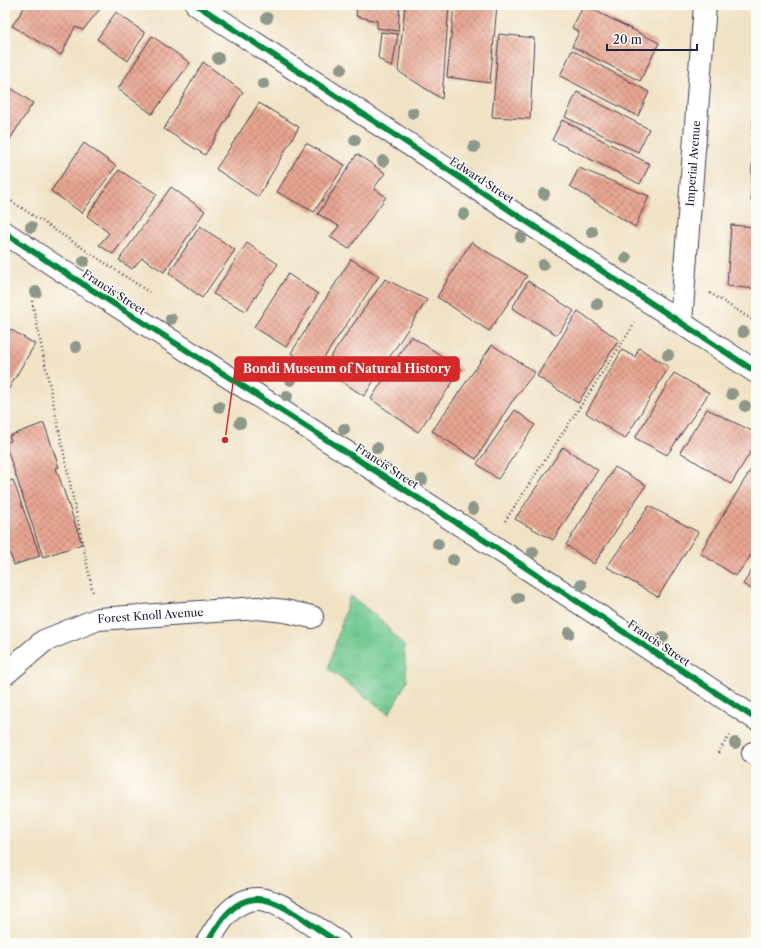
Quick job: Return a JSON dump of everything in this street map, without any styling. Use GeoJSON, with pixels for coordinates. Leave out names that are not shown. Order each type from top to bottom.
{"type":"FeatureCollection","features":[{"type":"Feature","properties":{"kind":"street","name":"Edward Street"},"geometry":{"type":"LineString","coordinates":[[197,5],[756,372]]}},
{"type":"Feature","properties":{"kind":"street","name":"Imperial Avenue"},"geometry":{"type":"LineString","coordinates":[[681,322],[705,5]]}},
{"type":"Feature","properties":{"kind":"street","name":"Francis Street"},"geometry":{"type":"LineString","coordinates":[[5,232],[68,274],[490,544],[756,720]]}},
{"type":"Feature","properties":{"kind":"street","name":"Forest Knoll Avenue"},"geometry":{"type":"LineString","coordinates":[[5,674],[44,641],[98,619],[258,608],[285,611],[312,617]]}},
{"type":"Feature","properties":{"kind":"street"},"geometry":{"type":"LineString","coordinates":[[207,943],[226,915],[237,905],[252,898],[267,899],[281,905],[339,943]]}},
{"type":"Feature","properties":{"kind":"path"},"geometry":{"type":"LineString","coordinates":[[685,277],[756,322]]}},
{"type":"Feature","properties":{"kind":"path"},"geometry":{"type":"LineString","coordinates":[[32,301],[90,582]]}},
{"type":"Feature","properties":{"kind":"path"},"geometry":{"type":"LineString","coordinates":[[490,544],[630,330]]}},
{"type":"Feature","properties":{"kind":"green space"},"geometry":{"type":"Polygon","coordinates":[[[350,595],[380,619],[404,646],[407,681],[389,714],[328,669],[350,595]]]}},
{"type":"Feature","properties":{"kind":"building"},"geometry":{"type":"Polygon","coordinates":[[[26,5],[103,5],[83,30],[75,27],[61,55],[12,26],[26,5]]]}},
{"type":"Feature","properties":{"kind":"building"},"geometry":{"type":"Polygon","coordinates":[[[357,5],[400,5],[398,31],[377,28],[377,21],[356,16],[357,5]]]}},
{"type":"Feature","properties":{"kind":"building"},"geometry":{"type":"Polygon","coordinates":[[[405,5],[449,5],[442,99],[398,71],[405,5]]]}},
{"type":"Feature","properties":{"kind":"building"},"geometry":{"type":"Polygon","coordinates":[[[454,5],[497,5],[490,83],[447,77],[454,5]]]}},
{"type":"Feature","properties":{"kind":"building"},"geometry":{"type":"Polygon","coordinates":[[[584,5],[659,43],[640,81],[572,46],[579,32],[572,28],[584,5]]]}},
{"type":"Feature","properties":{"kind":"building"},"geometry":{"type":"Polygon","coordinates":[[[116,12],[145,33],[128,61],[97,39],[116,12]]]}},
{"type":"Feature","properties":{"kind":"building"},"geometry":{"type":"Polygon","coordinates":[[[381,32],[398,34],[392,68],[378,58],[381,32]]]}},
{"type":"Feature","properties":{"kind":"building"},"geometry":{"type":"Polygon","coordinates":[[[499,34],[534,38],[530,119],[492,117],[499,34]]]}},
{"type":"Feature","properties":{"kind":"building"},"geometry":{"type":"Polygon","coordinates":[[[152,36],[190,63],[152,114],[118,89],[152,36]]]}},
{"type":"Feature","properties":{"kind":"building"},"geometry":{"type":"Polygon","coordinates":[[[572,50],[649,92],[638,116],[560,76],[572,50]]]}},
{"type":"Feature","properties":{"kind":"building"},"geometry":{"type":"Polygon","coordinates":[[[203,62],[243,92],[205,155],[164,129],[203,62]]]}},
{"type":"Feature","properties":{"kind":"building"},"geometry":{"type":"Polygon","coordinates":[[[755,65],[756,99],[753,99],[755,65]]]}},
{"type":"Feature","properties":{"kind":"building"},"geometry":{"type":"Polygon","coordinates":[[[5,84],[33,103],[5,147],[5,84]]]}},
{"type":"Feature","properties":{"kind":"building"},"geometry":{"type":"Polygon","coordinates":[[[577,92],[649,129],[638,152],[565,117],[577,92]]]}},
{"type":"Feature","properties":{"kind":"building"},"geometry":{"type":"Polygon","coordinates":[[[259,103],[299,127],[258,197],[216,169],[259,103]]]}},
{"type":"Feature","properties":{"kind":"building"},"geometry":{"type":"Polygon","coordinates":[[[754,105],[756,105],[756,155],[751,155],[754,105]]]}},
{"type":"Feature","properties":{"kind":"building"},"geometry":{"type":"Polygon","coordinates":[[[562,120],[650,164],[640,184],[552,140],[562,120]]]}},
{"type":"Feature","properties":{"kind":"building"},"geometry":{"type":"Polygon","coordinates":[[[84,143],[116,166],[82,213],[51,191],[84,143]]]}},
{"type":"Feature","properties":{"kind":"building"},"geometry":{"type":"Polygon","coordinates":[[[306,143],[345,165],[314,212],[277,192],[306,143]]]}},
{"type":"Feature","properties":{"kind":"building"},"geometry":{"type":"Polygon","coordinates":[[[357,154],[385,173],[374,188],[386,197],[349,249],[330,237],[339,226],[318,214],[357,154]]]}},
{"type":"Feature","properties":{"kind":"building"},"geometry":{"type":"Polygon","coordinates":[[[752,164],[756,165],[756,201],[751,201],[752,164]]]}},
{"type":"Feature","properties":{"kind":"building"},"geometry":{"type":"Polygon","coordinates":[[[579,168],[649,196],[635,227],[570,186],[579,168]]]}},
{"type":"Feature","properties":{"kind":"building"},"geometry":{"type":"Polygon","coordinates":[[[119,170],[157,194],[113,254],[99,245],[109,233],[87,216],[119,170]]]}},
{"type":"Feature","properties":{"kind":"building"},"geometry":{"type":"Polygon","coordinates":[[[171,187],[205,211],[164,272],[142,258],[132,269],[119,260],[171,187]]]}},
{"type":"Feature","properties":{"kind":"building"},"geometry":{"type":"Polygon","coordinates":[[[731,225],[756,227],[756,289],[727,286],[731,225]]]}},
{"type":"Feature","properties":{"kind":"building"},"geometry":{"type":"Polygon","coordinates":[[[200,226],[235,250],[202,298],[169,273],[200,226]]]}},
{"type":"Feature","properties":{"kind":"building"},"geometry":{"type":"Polygon","coordinates":[[[471,242],[527,276],[489,331],[437,297],[471,242]]]}},
{"type":"Feature","properties":{"kind":"building"},"geometry":{"type":"Polygon","coordinates":[[[247,243],[278,264],[246,311],[213,294],[247,243]]]}},
{"type":"Feature","properties":{"kind":"building"},"geometry":{"type":"Polygon","coordinates":[[[351,259],[379,276],[317,368],[291,353],[351,259]]]}},
{"type":"Feature","properties":{"kind":"building"},"geometry":{"type":"Polygon","coordinates":[[[288,274],[318,294],[286,347],[254,327],[288,274]]]}},
{"type":"Feature","properties":{"kind":"building"},"geometry":{"type":"Polygon","coordinates":[[[385,279],[427,300],[364,396],[322,369],[385,279]]]}},
{"type":"Feature","properties":{"kind":"building"},"geometry":{"type":"Polygon","coordinates":[[[528,281],[574,311],[557,335],[512,308],[528,281]]]}},
{"type":"Feature","properties":{"kind":"building"},"geometry":{"type":"Polygon","coordinates":[[[578,311],[619,340],[578,403],[537,376],[578,311]]]}},
{"type":"Feature","properties":{"kind":"building"},"geometry":{"type":"Polygon","coordinates":[[[5,326],[35,344],[5,395],[5,326]]]}},
{"type":"Feature","properties":{"kind":"building"},"geometry":{"type":"Polygon","coordinates":[[[411,336],[462,369],[418,432],[371,399],[411,336]]]}},
{"type":"Feature","properties":{"kind":"building"},"geometry":{"type":"Polygon","coordinates":[[[492,345],[535,372],[511,403],[476,459],[432,431],[492,345]]]}},
{"type":"Feature","properties":{"kind":"building"},"geometry":{"type":"Polygon","coordinates":[[[639,348],[669,367],[625,439],[586,413],[622,350],[635,357],[639,348]]]}},
{"type":"Feature","properties":{"kind":"building"},"geometry":{"type":"Polygon","coordinates":[[[674,373],[709,393],[667,455],[635,438],[674,373]]]}},
{"type":"Feature","properties":{"kind":"building"},"geometry":{"type":"Polygon","coordinates":[[[707,409],[756,433],[756,443],[731,484],[680,452],[707,409]]]}},
{"type":"Feature","properties":{"kind":"building"},"geometry":{"type":"Polygon","coordinates":[[[515,410],[535,425],[498,479],[477,464],[515,410]]]}},
{"type":"Feature","properties":{"kind":"building"},"geometry":{"type":"Polygon","coordinates":[[[44,423],[59,467],[56,468],[82,544],[43,557],[5,443],[11,441],[9,436],[44,423]]]}},
{"type":"Feature","properties":{"kind":"building"},"geometry":{"type":"Polygon","coordinates":[[[563,447],[598,470],[553,540],[515,519],[563,447]]]}},
{"type":"Feature","properties":{"kind":"building"},"geometry":{"type":"Polygon","coordinates":[[[756,461],[756,548],[736,576],[700,553],[756,461]]]}},
{"type":"Feature","properties":{"kind":"building"},"geometry":{"type":"Polygon","coordinates":[[[615,467],[646,485],[594,564],[566,545],[615,467]]]}},
{"type":"Feature","properties":{"kind":"building"},"geometry":{"type":"Polygon","coordinates":[[[13,480],[40,556],[14,565],[10,553],[5,555],[5,483],[13,480]]]}},
{"type":"Feature","properties":{"kind":"building"},"geometry":{"type":"Polygon","coordinates":[[[649,506],[698,532],[658,597],[607,567],[649,506]]]}},
{"type":"Feature","properties":{"kind":"building"},"geometry":{"type":"Polygon","coordinates":[[[756,564],[756,592],[743,584],[756,564]]]}},
{"type":"Feature","properties":{"kind":"cycle path"},"geometry":{"type":"LineString","coordinates":[[197,5],[756,372]]}},
{"type":"Feature","properties":{"kind":"cycle path"},"geometry":{"type":"LineString","coordinates":[[5,233],[490,544],[756,719]]}},
{"type":"Feature","properties":{"kind":"cycle path"},"geometry":{"type":"LineString","coordinates":[[207,943],[226,915],[236,906],[245,901],[255,899],[264,900],[284,907],[339,943]]}},
{"type":"Feature","properties":{"kind":"place","name":"Bondi Museum of Natural History"},"geometry":{"type":"Point","coordinates":[225,440]}}]}
